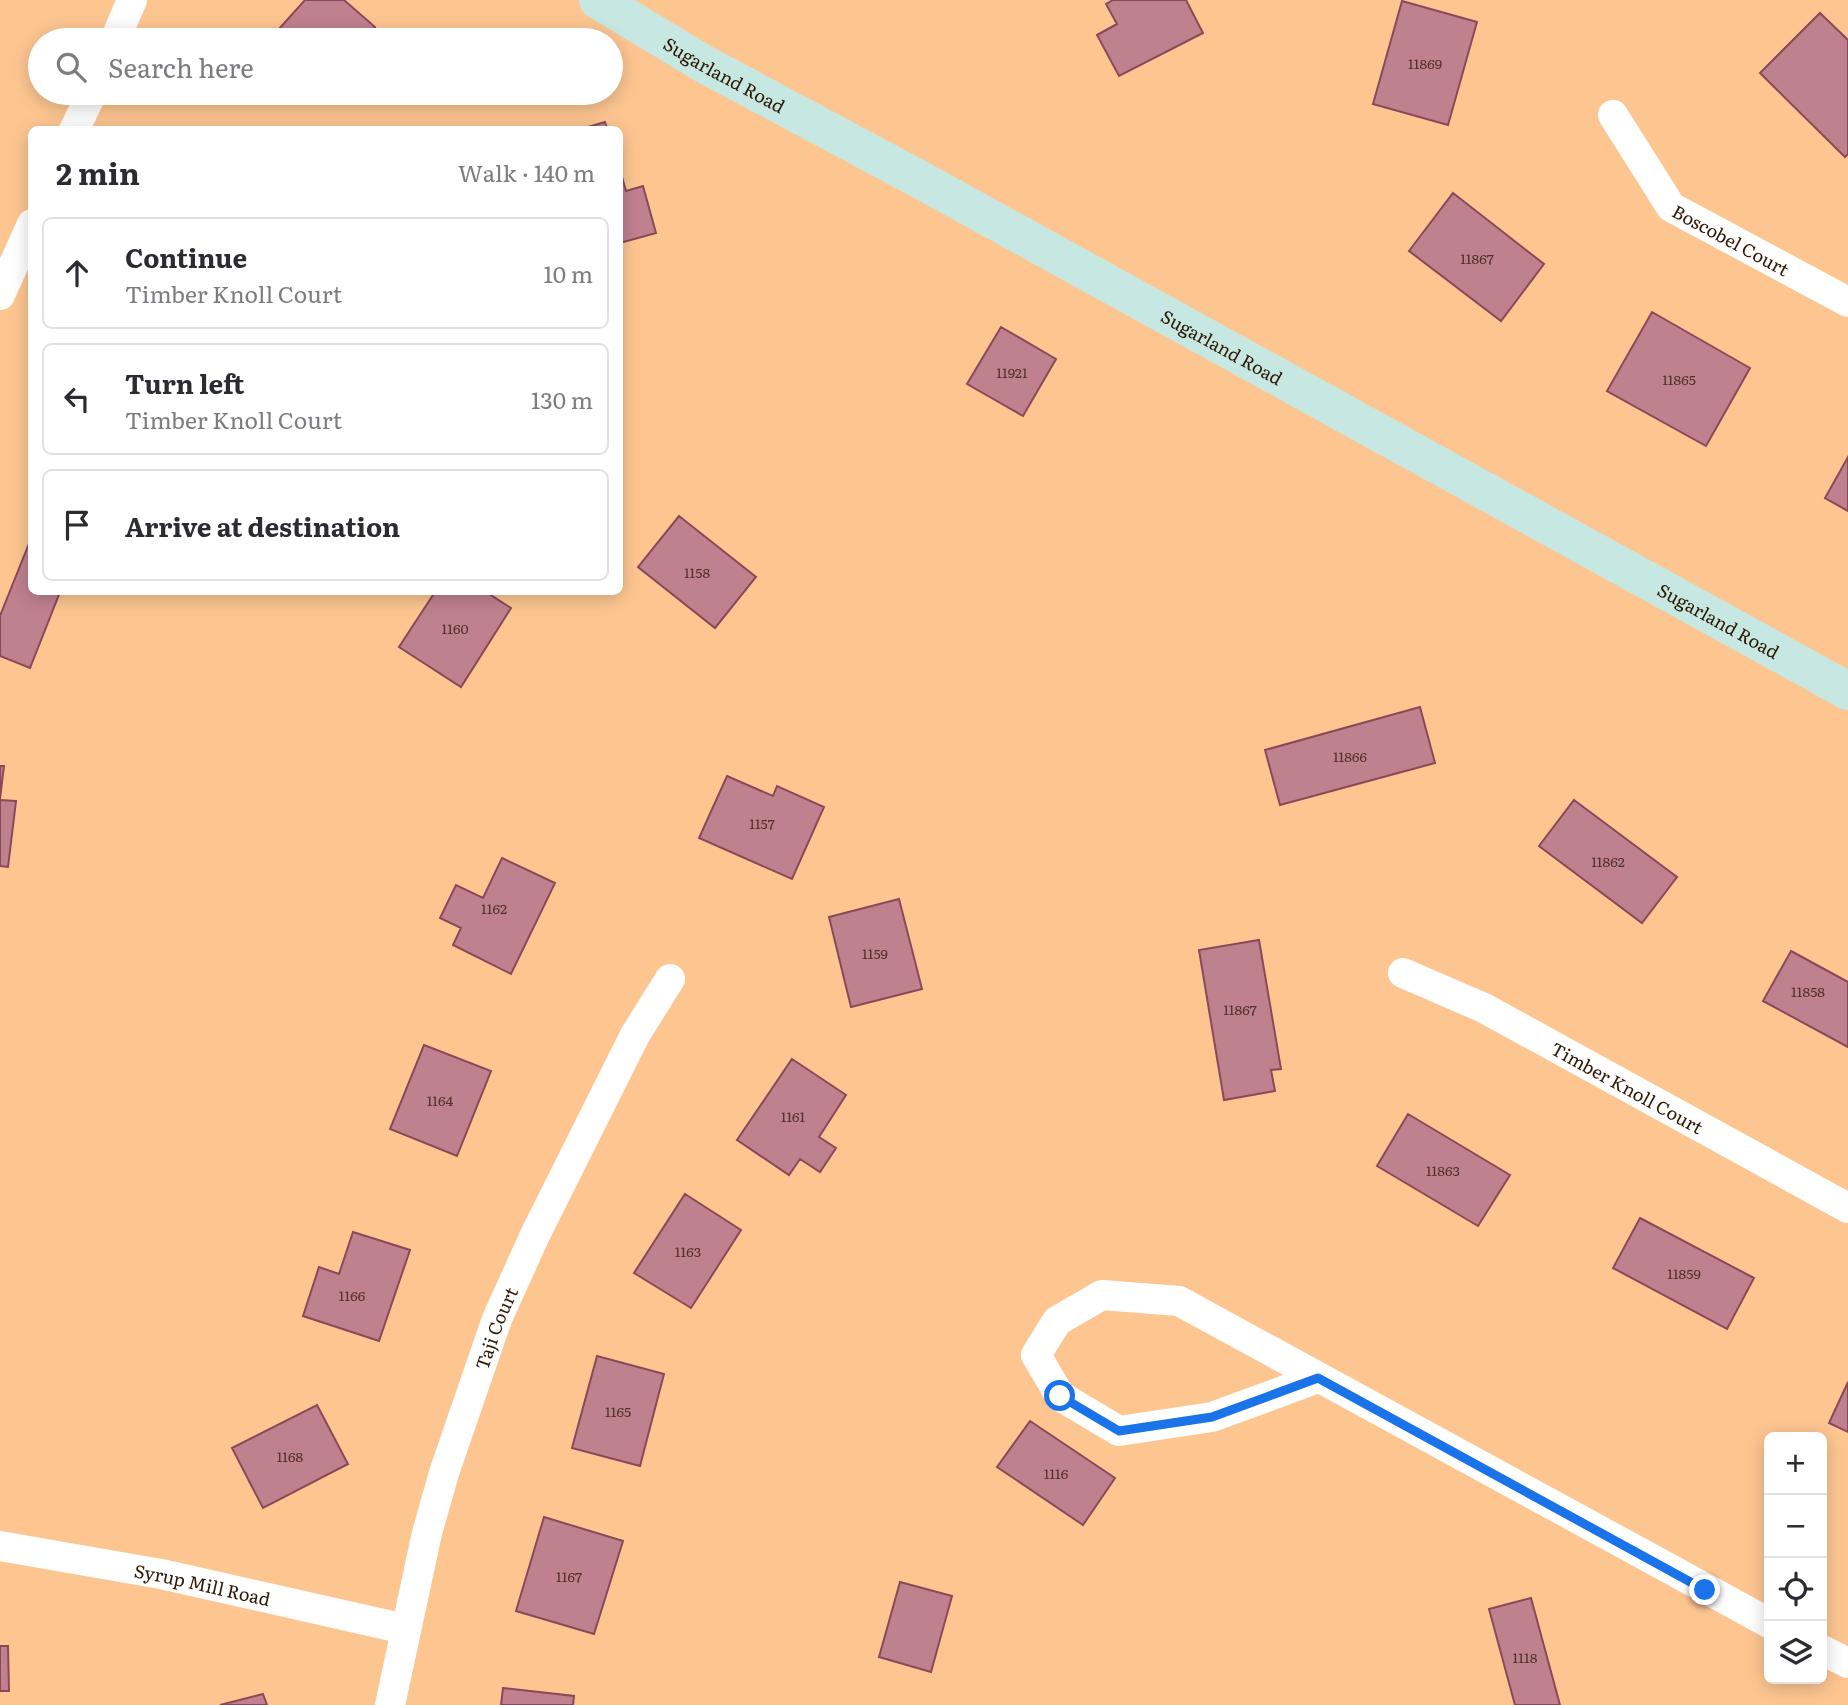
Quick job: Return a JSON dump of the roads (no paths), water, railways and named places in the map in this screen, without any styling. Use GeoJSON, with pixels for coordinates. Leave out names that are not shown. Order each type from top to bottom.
{"type":"FeatureCollection","features":[{"type":"Feature","properties":{"kind":"street"},"geometry":{"type":"LineString","coordinates":[[120,28],[132,0]]}},
{"type":"Feature","properties":{"kind":"street","name":"Sugarland Road"},"geometry":{"type":"LineString","coordinates":[[598,0],[704,64],[927,183],[1848,691]]}},
{"type":"Feature","properties":{"kind":"street"},"geometry":{"type":"LineString","coordinates":[[76,126],[86,105]]}},
{"type":"Feature","properties":{"kind":"street","name":"Boscobel Court"},"geometry":{"type":"LineString","coordinates":[[1613,115],[1671,207],[1848,302]]}},
{"type":"Feature","properties":{"kind":"street"},"geometry":{"type":"LineString","coordinates":[[0,295],[28,233]]}},
{"type":"Feature","properties":{"kind":"street","name":"Timber Knoll Court"},"geometry":{"type":"LineString","coordinates":[[1403,973],[1484,1008],[1848,1208]]}},
{"type":"Feature","properties":{"kind":"street","name":"Taji Court"},"geometry":{"type":"LineString","coordinates":[[390,1705],[426,1532],[497,1319],[535,1235],[629,1047],[670,979]]}},
{"type":"Feature","properties":{"kind":"street"},"geometry":{"type":"LineString","coordinates":[[1318,1378],[1212,1417],[1119,1431],[1060,1396],[1036,1355],[1057,1321],[1102,1295],[1178,1301],[1765,1621]]}},
{"type":"Feature","properties":{"kind":"street","name":"Syrup Mill Road"},"geometry":{"type":"LineString","coordinates":[[0,1546],[161,1574],[405,1629]]}},
{"type":"Feature","properties":{"kind":"street"},"geometry":{"type":"LineString","coordinates":[[1827,1652],[1848,1663]]}}]}
